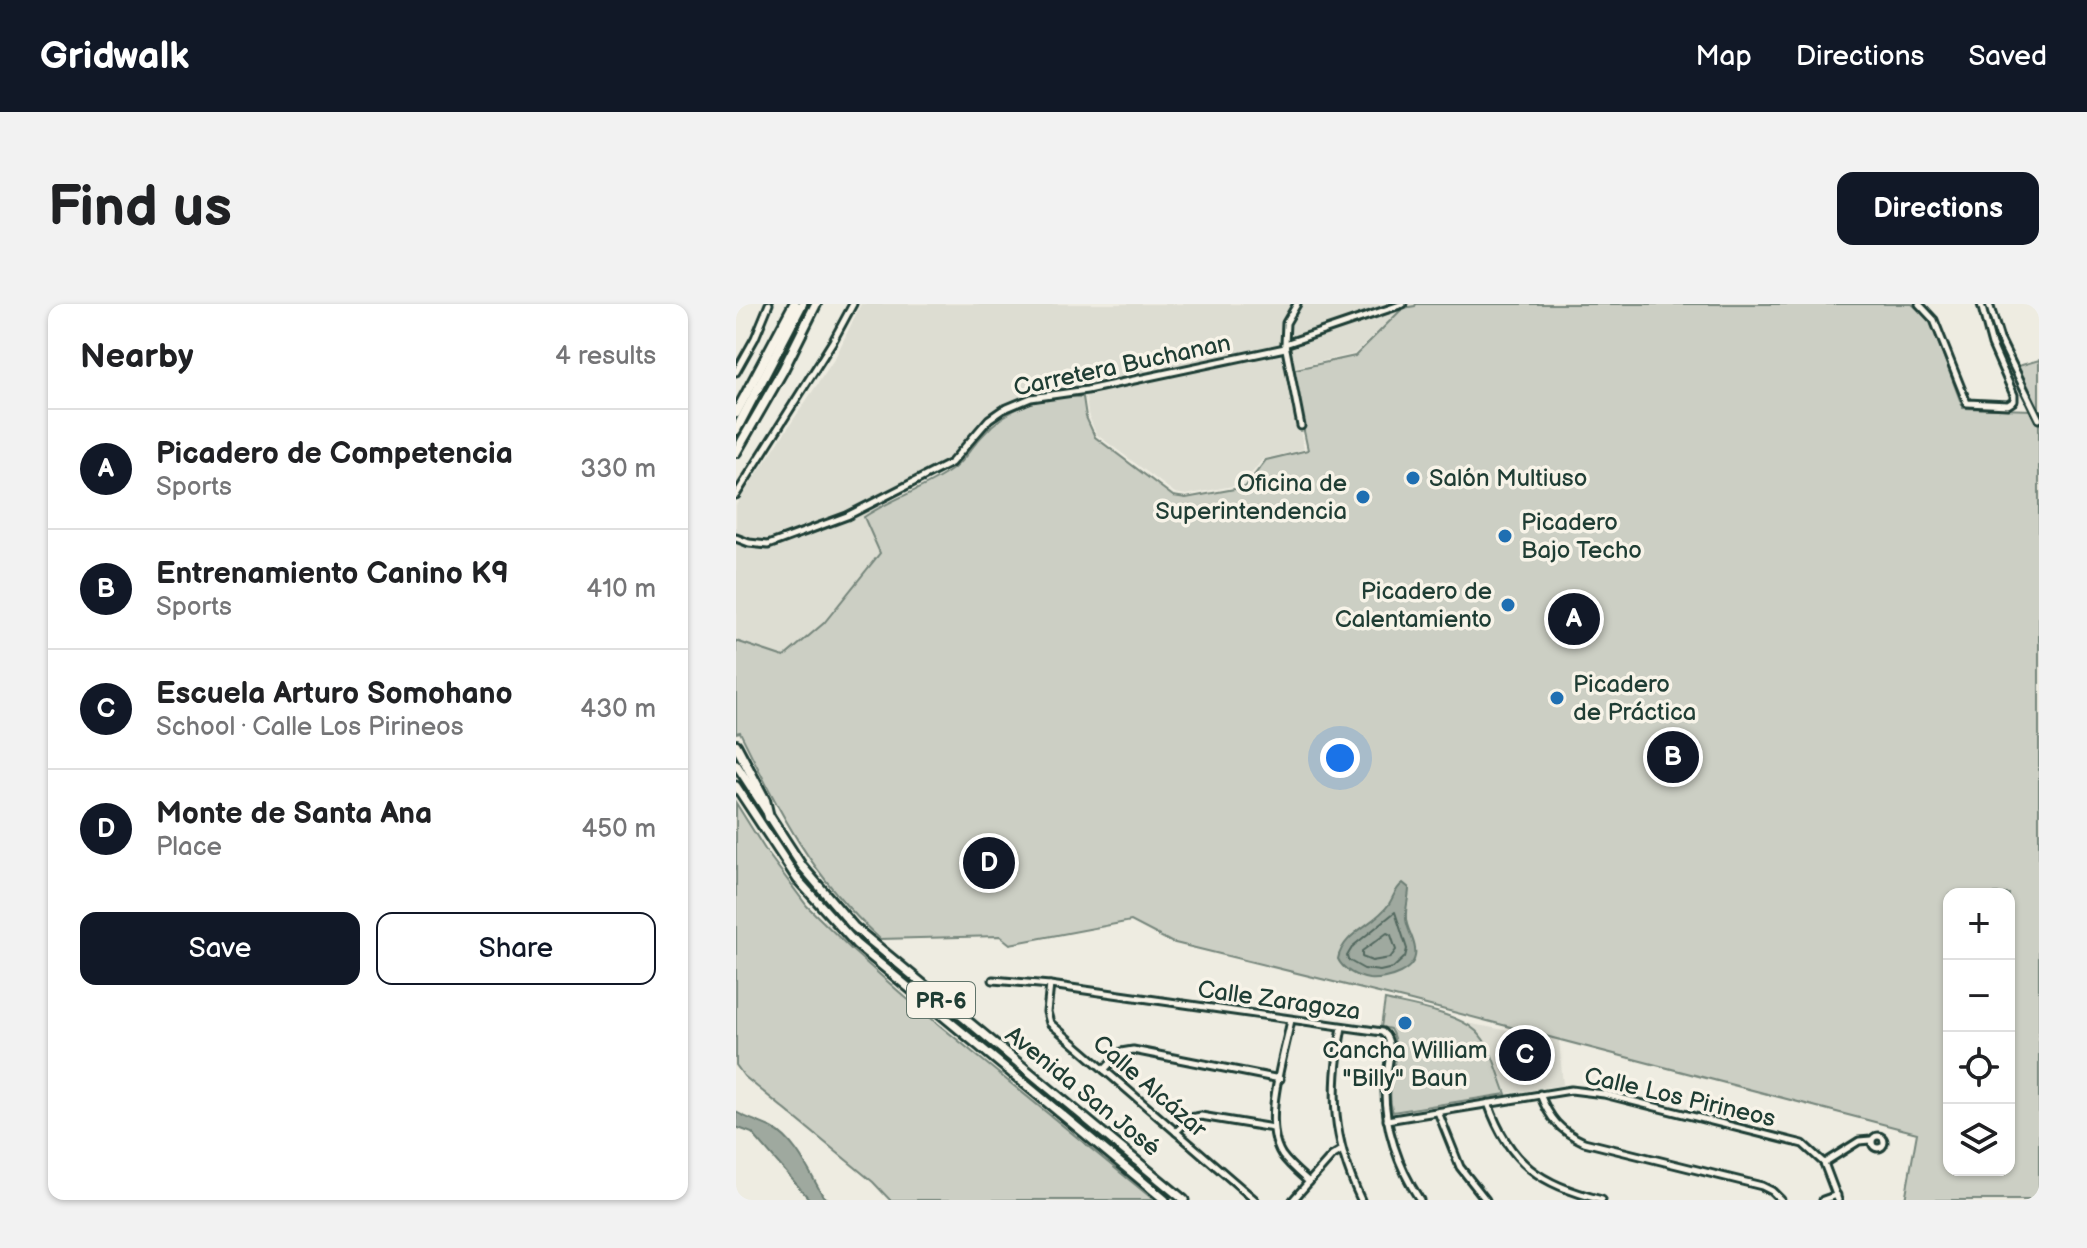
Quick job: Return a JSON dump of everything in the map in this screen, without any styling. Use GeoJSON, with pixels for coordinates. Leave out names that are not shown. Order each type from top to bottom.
{"type":"FeatureCollection","features":[{"type":"Feature","properties":{"kind":"highway"},"geometry":{"type":"LineString","coordinates":[[736,413],[794,304]]}},
{"type":"Feature","properties":{"kind":"highway"},"geometry":{"type":"LineString","coordinates":[[736,430],[802,304]]}},
{"type":"Feature","properties":{"kind":"highway"},"geometry":{"type":"LineString","coordinates":[[736,452],[818,304]]}},
{"type":"Feature","properties":{"kind":"highway"},"geometry":{"type":"LineString","coordinates":[[736,401],[751,387]]}},
{"type":"Feature","properties":{"kind":"highway"},"geometry":{"type":"LineString","coordinates":[[736,745],[765,800],[769,817]]}},
{"type":"Feature","properties":{"kind":"main road","name":"Avenida San José"},"geometry":{"type":"LineString","coordinates":[[736,764],[814,882],[869,940],[1184,1200]]}},
{"type":"Feature","properties":{"kind":"main road","name":"Avenida San José"},"geometry":{"type":"LineString","coordinates":[[736,786],[798,880],[856,944],[1165,1200]]}},
{"type":"Feature","properties":{"kind":"street"},"geometry":{"type":"LineString","coordinates":[[736,372],[769,304]]}},
{"type":"Feature","properties":{"kind":"street"},"geometry":{"type":"LineString","coordinates":[[736,495],[853,304]]}},
{"type":"Feature","properties":{"kind":"street"},"geometry":{"type":"LineString","coordinates":[[1297,304],[1286,323],[1285,346],[1301,426]]}},
{"type":"Feature","properties":{"kind":"street","name":"Carretera Buchanan"},"geometry":{"type":"LineString","coordinates":[[736,538],[768,545],[847,516],[951,463],[989,419],[1031,398],[1087,390],[1285,346],[1403,304]]}},
{"type":"Feature","properties":{"kind":"street"},"geometry":{"type":"LineString","coordinates":[[1919,304],[1934,320],[1967,403],[2008,405],[2014,401],[2014,395],[1992,345],[1981,304]]}},
{"type":"Feature","properties":{"kind":"street"},"geometry":{"type":"LineString","coordinates":[[1989,304],[2000,339],[2039,419]]}},
{"type":"Feature","properties":{"kind":"street","name":"Calle Zaragoza"},"geometry":{"type":"LineString","coordinates":[[993,980],[1050,985],[1382,1032],[1390,1040],[1385,1083],[1387,1120],[1404,1171],[1420,1200]]}},
{"type":"Feature","properties":{"kind":"street","name":"Calle Alcázar"},"geometry":{"type":"LineString","coordinates":[[1050,985],[1047,1012],[1050,1023],[1255,1200]]}},
{"type":"Feature","properties":{"kind":"street"},"geometry":{"type":"LineString","coordinates":[[1291,1020],[1273,1128],[1282,1154],[1309,1182]]}},
{"type":"Feature","properties":{"kind":"street"},"geometry":{"type":"LineString","coordinates":[[1342,1027],[1333,1091],[1334,1109],[1342,1150],[1361,1200]]}},
{"type":"Feature","properties":{"kind":"street"},"geometry":{"type":"LineString","coordinates":[[1104,1070],[1121,1052],[1133,1050],[1280,1079]]}},
{"type":"Feature","properties":{"kind":"street","name":"Calle Los Pirineos"},"geometry":{"type":"LineString","coordinates":[[1387,1120],[1571,1090],[1604,1094],[1795,1141],[1811,1149],[1824,1163]]}},
{"type":"Feature","properties":{"kind":"street"},"geometry":{"type":"LineString","coordinates":[[1540,1094],[1553,1121],[1575,1138],[1762,1186],[1781,1200]]}},
{"type":"Feature","properties":{"kind":"street"},"geometry":{"type":"LineString","coordinates":[[1488,1103],[1505,1143],[1521,1162],[1547,1182],[1602,1200]]}},
{"type":"Feature","properties":{"kind":"street"},"geometry":{"type":"LineString","coordinates":[[1438,1112],[1444,1134],[1460,1167],[1486,1200]]}},
{"type":"Feature","properties":{"kind":"street"},"geometry":{"type":"LineString","coordinates":[[1176,1132],[1190,1118],[1201,1116],[1273,1128]]}},
{"type":"Feature","properties":{"kind":"street"},"geometry":{"type":"LineString","coordinates":[[1823,1200],[1837,1198],[1824,1163],[1854,1143],[1871,1140]]}},
{"type":"Feature","properties":{"kind":"street"},"geometry":{"type":"LineString","coordinates":[[1293,1200],[1332,1156],[1342,1150]]}},
{"type":"Feature","properties":{"kind":"shaded area"},"geometry":{"type":"Polygon","coordinates":[[[861,304],[1416,306],[1402,308],[1354,354],[1287,369],[1304,449],[1263,459],[1243,484],[1186,495],[1175,493],[1096,434],[1088,414],[1086,397],[1062,394],[1009,411],[990,423],[954,466],[886,503],[880,553],[824,623],[784,657],[736,641],[736,505],[835,358],[861,304]]]}},
{"type":"Feature","properties":{"kind":"shaded area"},"geometry":{"type":"Polygon","coordinates":[[[1416,304],[1912,304],[1930,320],[1963,408],[2033,410],[2015,367],[2039,360],[2039,1200],[1905,1200],[1917,1133],[1171,942],[1131,921],[1010,944],[1000,936],[880,939],[816,868],[784,817],[740,732],[736,733],[736,641],[784,657],[824,623],[880,553],[864,517],[950,471],[1004,416],[1028,404],[1055,398],[1083,397],[1086,417],[1095,437],[1173,496],[1186,498],[1245,487],[1266,460],[1308,450],[1291,370],[1355,356],[1403,308],[1416,304]]]}},
{"type":"Feature","properties":{"kind":"shaded area"},"geometry":{"type":"Polygon","coordinates":[[[736,803],[766,851],[807,906],[853,951],[1154,1200],[890,1200],[873,1182],[744,1076],[736,1065],[736,803]]]}},
{"type":"Feature","properties":{"kind":"shaded area"},"geometry":{"type":"Polygon","coordinates":[[[1385,1000],[1457,1019],[1476,1031],[1490,1052],[1506,1094],[1393,1112],[1390,1092],[1395,1048],[1390,1029],[1381,1027],[1385,1000]]]}},
{"type":"Feature","properties":{"kind":"shaded area"},"geometry":{"type":"Polygon","coordinates":[[[1466,1023],[1559,1040],[1563,1085],[1506,1094],[1481,1037],[1466,1023]]]}},
{"type":"Feature","properties":{"kind":"water"},"geometry":{"type":"Polygon","coordinates":[[[1403,883],[1409,888],[1406,915],[1415,957],[1400,973],[1384,978],[1360,977],[1338,959],[1341,950],[1353,935],[1383,911],[1403,883]]]}},
{"type":"Feature","properties":{"kind":"water"},"geometry":{"type":"Polygon","coordinates":[[[736,1112],[781,1133],[802,1158],[823,1196],[830,1200],[810,1200],[752,1133],[736,1127],[736,1112]]]}},
{"type":"Feature","properties":{"kind":"place","name":"Salón Multiuso"},"geometry":{"type":"Point","coordinates":[1413,478]}},
{"type":"Feature","properties":{"kind":"place","name":"Oficina de Superintendencia"},"geometry":{"type":"Point","coordinates":[1363,497]}},
{"type":"Feature","properties":{"kind":"place","name":"Picadero Bajo Techo"},"geometry":{"type":"Point","coordinates":[1505,536]}},
{"type":"Feature","properties":{"kind":"place","name":"Picadero de Calentamiento"},"geometry":{"type":"Point","coordinates":[1508,605]}},
{"type":"Feature","properties":{"kind":"place","name":"Picadero de Competencia"},"geometry":{"type":"Point","coordinates":[1574,619]}},
{"type":"Feature","properties":{"kind":"place","name":"Picadero de Práctica"},"geometry":{"type":"Point","coordinates":[1557,698]}},
{"type":"Feature","properties":{"kind":"place","name":"Entrenamiento Canino K9"},"geometry":{"type":"Point","coordinates":[1673,757]}},
{"type":"Feature","properties":{"kind":"place","name":"Monte de Santa Ana"},"geometry":{"type":"Point","coordinates":[989,863]}},
{"type":"Feature","properties":{"kind":"place","name":"Cancha William \"Billy\" Baun"},"geometry":{"type":"Point","coordinates":[1405,1023]}},
{"type":"Feature","properties":{"kind":"place","name":"Escuela Arturo Somohano"},"geometry":{"type":"Point","coordinates":[1525,1055]}}]}
